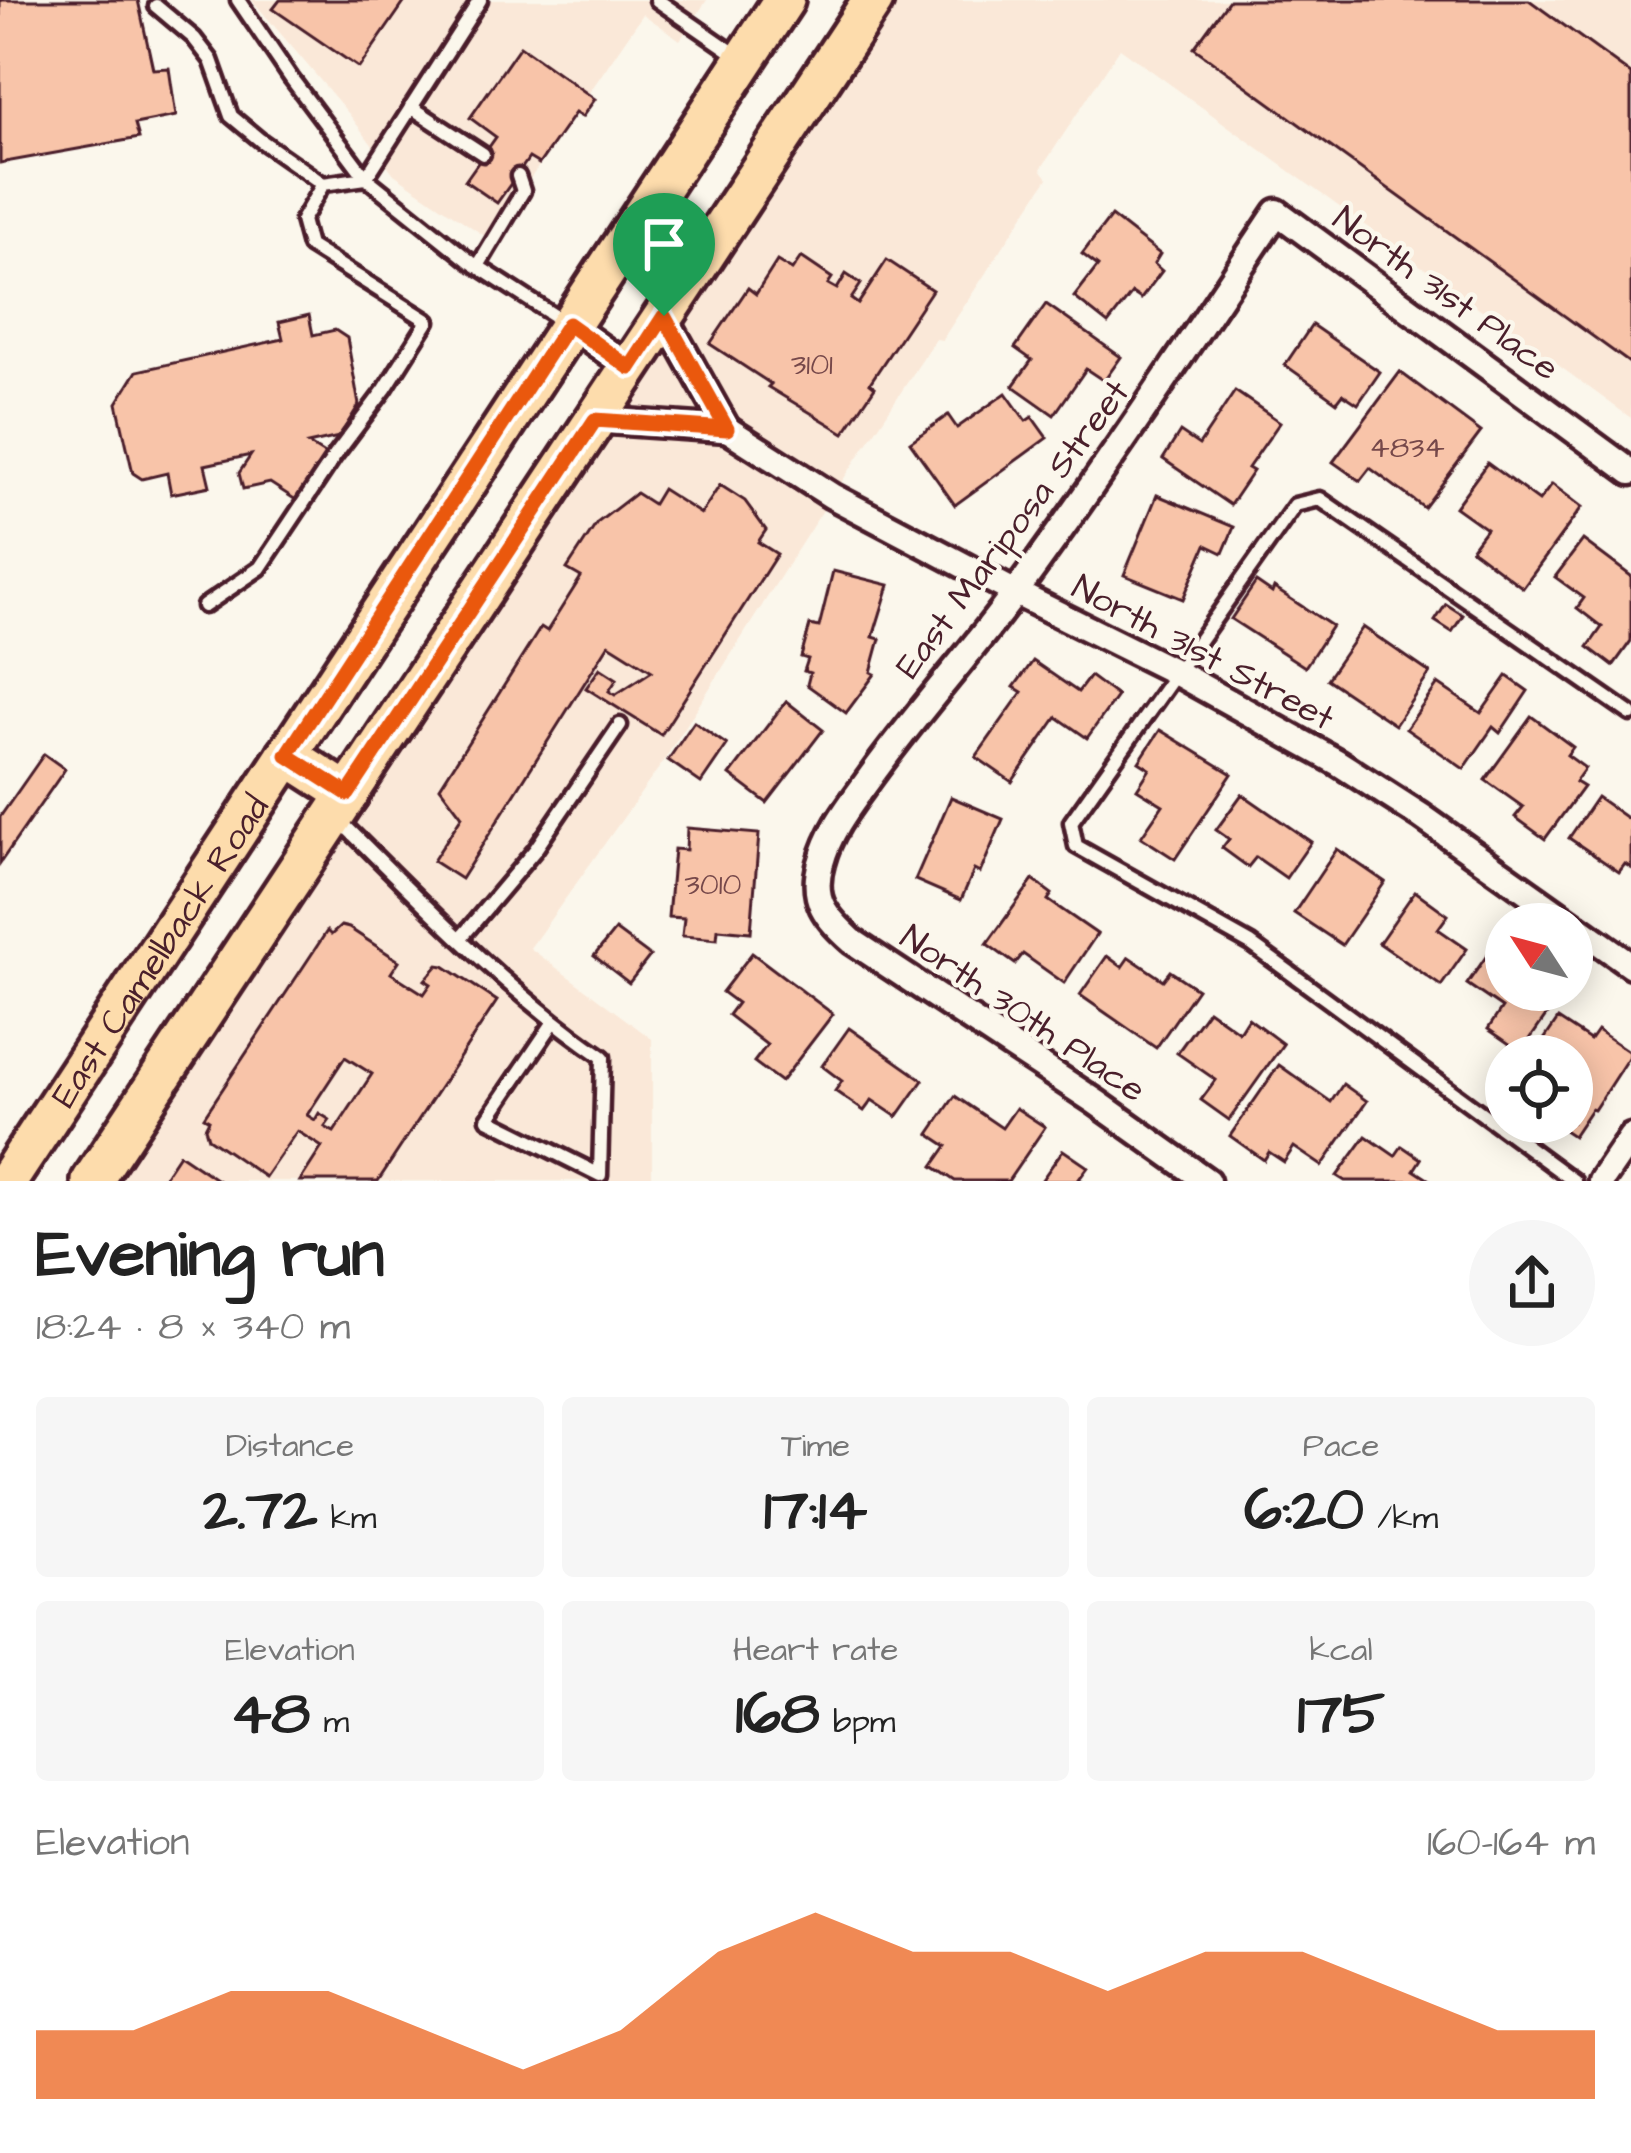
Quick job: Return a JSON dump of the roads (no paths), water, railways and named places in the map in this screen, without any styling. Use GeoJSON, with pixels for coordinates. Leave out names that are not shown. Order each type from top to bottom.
{"type":"FeatureCollection","features":[{"type":"Feature","properties":{"kind":"main road","name":"East Camelback Road"},"geometry":{"type":"LineString","coordinates":[[7,1181],[784,0]]}},
{"type":"Feature","properties":{"kind":"main road","name":"East Camelback Road"},"geometry":{"type":"LineString","coordinates":[[92,1181],[873,0]]}},
{"type":"Feature","properties":{"kind":"main road"},"geometry":{"type":"LineString","coordinates":[[287,755],[341,805]]}},
{"type":"Feature","properties":{"kind":"street","name":"North 31st Place"},"geometry":{"type":"LineString","coordinates":[[1277,212],[1631,472]]}},
{"type":"Feature","properties":{"kind":"street","name":"East Mariposa Street"},"geometry":{"type":"LineString","coordinates":[[815,890],[831,832],[893,745],[1016,593],[1277,212]]}},
{"type":"Feature","properties":{"kind":"street","name":"North 31st Street"},"geometry":{"type":"LineString","coordinates":[[664,316],[727,429],[832,496],[1177,673],[1336,762],[1421,816],[1631,965]]}},
{"type":"Feature","properties":{"kind":"street"},"geometry":{"type":"LineString","coordinates":[[568,324],[630,368]]}},
{"type":"Feature","properties":{"kind":"street","name":"North 31st Street"},"geometry":{"type":"LineString","coordinates":[[595,420],[727,429]]}},
{"type":"Feature","properties":{"kind":"street","name":"North 30th Place"},"geometry":{"type":"LineString","coordinates":[[815,890],[831,922],[852,941],[1208,1181]]}},
{"type":"Feature","properties":{"kind":"street"},"geometry":{"type":"LineString","coordinates":[[1601,1181],[1631,1137]]}},
{"type":"Feature","properties":{"kind":"lane"},"geometry":{"type":"LineString","coordinates":[[238,0],[366,178],[478,266],[568,324]]}},
{"type":"Feature","properties":{"kind":"lane"},"geometry":{"type":"LineString","coordinates":[[156,6],[212,60],[231,116],[323,184],[366,178],[480,0]]}},
{"type":"Feature","properties":{"kind":"lane"},"geometry":{"type":"LineString","coordinates":[[657,0],[744,60]]}},
{"type":"Feature","properties":{"kind":"lane"},"geometry":{"type":"LineString","coordinates":[[411,107],[483,154]]}},
{"type":"Feature","properties":{"kind":"lane"},"geometry":{"type":"LineString","coordinates":[[478,266],[523,191],[518,176]]}},
{"type":"Feature","properties":{"kind":"lane"},"geometry":{"type":"LineString","coordinates":[[204,606],[260,568],[428,321],[309,246],[302,220],[323,184]]}},
{"type":"Feature","properties":{"kind":"lane"},"geometry":{"type":"LineString","coordinates":[[1574,1181],[1251,944],[1076,846],[1071,822],[1295,505],[1320,499],[1631,714]]}},
{"type":"Feature","properties":{"kind":"lane"},"geometry":{"type":"LineString","coordinates":[[460,939],[535,850],[620,724]]}},
{"type":"Feature","properties":{"kind":"lane"},"geometry":{"type":"LineString","coordinates":[[341,805],[460,939],[553,1023],[603,1057],[600,1174],[488,1119],[553,1023]]}}]}
